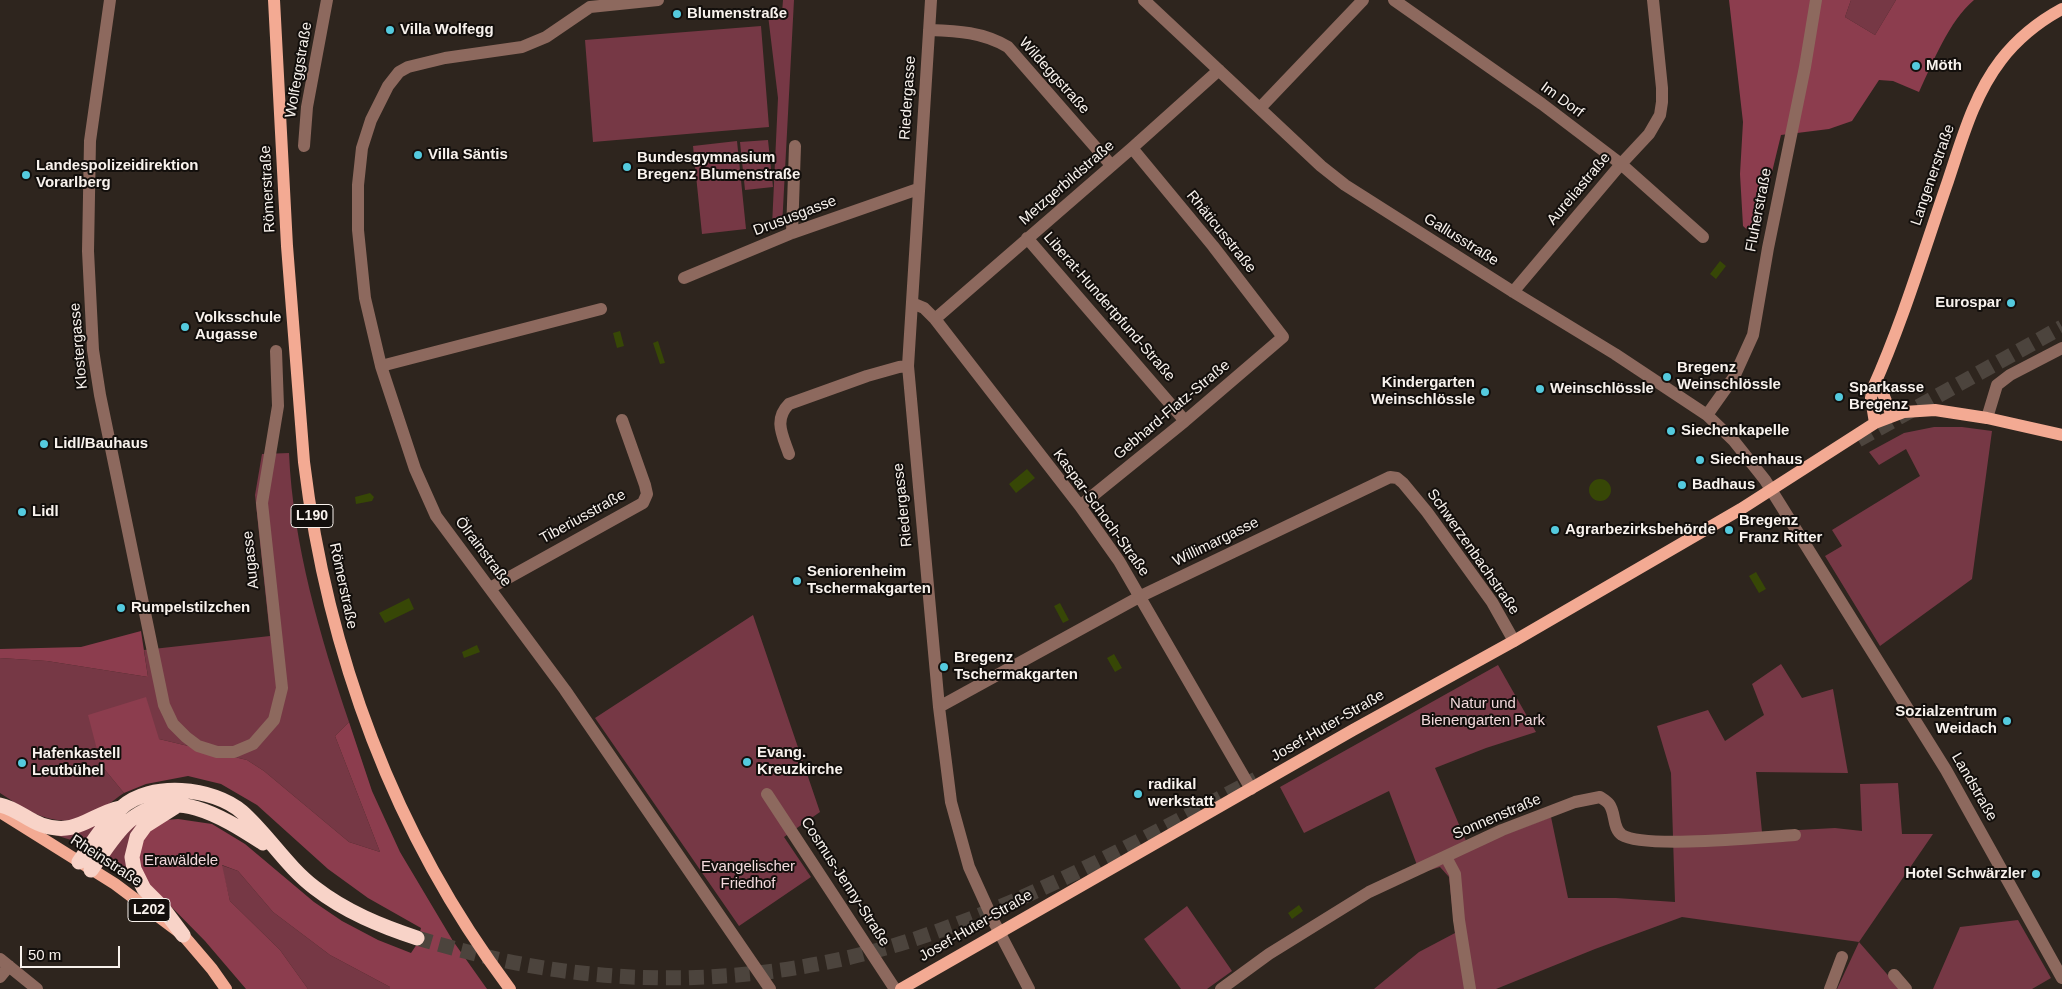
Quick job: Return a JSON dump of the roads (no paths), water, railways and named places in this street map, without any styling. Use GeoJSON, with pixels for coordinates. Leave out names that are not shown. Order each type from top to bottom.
{"type":"FeatureCollection","features":[{"type":"Feature","properties":{"kind":"highway"},"geometry":{"type":"LineString","coordinates":[[85,866],[100,832],[122,807],[134,799],[150,794],[183,790],[200,792],[223,801],[242,812],[279,854],[314,888],[361,917],[417,938]]}},
{"type":"Feature","properties":{"kind":"highway"},"geometry":{"type":"LineString","coordinates":[[0,804],[10,807],[41,825],[58,828],[90,822],[108,810],[122,807]]}},
{"type":"Feature","properties":{"kind":"highway"},"geometry":{"type":"LineString","coordinates":[[85,866],[129,821],[148,808],[162,806],[195,807],[220,816],[279,854]]}},
{"type":"Feature","properties":{"kind":"highway"},"geometry":{"type":"LineString","coordinates":[[176,806],[145,826],[137,837],[132,857],[134,870],[144,889],[162,907],[184,936]]}},
{"type":"Feature","properties":{"kind":"main road","name":"Römerstraße"},"geometry":{"type":"LineString","coordinates":[[274,0],[288,255],[304,462],[307,493],[331,617],[365,724],[392,791],[451,904],[481,950],[510,989]]}},
{"type":"Feature","properties":{"kind":"main road","name":"Langenerstraße"},"geometry":{"type":"LineString","coordinates":[[1875,423],[1871,398],[1900,322],[1974,107],[2000,61],[2016,42],[2045,18],[2062,9]]}},
{"type":"Feature","properties":{"kind":"main road"},"geometry":{"type":"LineString","coordinates":[[1877,379],[1892,416]]}},
{"type":"Feature","properties":{"kind":"main road","name":"Josef-Huter-Straße"},"geometry":{"type":"LineString","coordinates":[[901,989],[999,931],[1514,641],[1771,490],[1875,423],[1912,411],[1935,410],[1987,418],[2062,434]]}},
{"type":"Feature","properties":{"kind":"main road","name":"Rheinstraße"},"geometry":{"type":"LineString","coordinates":[[0,812],[120,888],[184,936],[226,989]]}},
{"type":"Feature","properties":{"kind":"street","name":"Klostergasse"},"geometry":{"type":"LineString","coordinates":[[110,0],[90,141],[88,251],[93,350],[100,394],[161,684]]}},
{"type":"Feature","properties":{"kind":"street","name":"Wolfeggstraße"},"geometry":{"type":"LineString","coordinates":[[304,146],[307,107],[327,0]]}},
{"type":"Feature","properties":{"kind":"street"},"geometry":{"type":"LineString","coordinates":[[636,1],[658,0]]}},
{"type":"Feature","properties":{"kind":"street","name":"Riedergasse"},"geometry":{"type":"LineString","coordinates":[[931,0],[908,366],[939,706],[951,802],[959,836],[969,867],[1029,989]]}},
{"type":"Feature","properties":{"kind":"street","name":"Gallusstraße"},"geometry":{"type":"LineString","coordinates":[[1144,0],[1322,166],[1345,185],[1513,292],[1615,354],[1706,415],[1754,464],[1771,490]]}},
{"type":"Feature","properties":{"kind":"street"},"geometry":{"type":"LineString","coordinates":[[1260,108],[1363,0]]}},
{"type":"Feature","properties":{"kind":"street","name":"Im Dorf"},"geometry":{"type":"LineString","coordinates":[[1394,0],[1542,104],[1621,164],[1704,237]]}},
{"type":"Feature","properties":{"kind":"street","name":"Aureliastraße"},"geometry":{"type":"LineString","coordinates":[[1513,292],[1621,164],[1649,134],[1660,115],[1662,102],[1653,0]]}},
{"type":"Feature","properties":{"kind":"street","name":"Fluherstraße"},"geometry":{"type":"LineString","coordinates":[[1706,415],[1734,377],[1752,335],[1805,67],[1816,0]]}},
{"type":"Feature","properties":{"kind":"street","name":"Ölrainstraße"},"geometry":{"type":"LineString","coordinates":[[636,1],[590,7],[546,37],[522,47],[455,56],[408,67],[399,72],[388,86],[372,120],[362,148],[358,185],[358,230],[365,298],[381,366],[415,469],[436,516],[570,698],[770,989]]}},
{"type":"Feature","properties":{"kind":"street","name":"Wildeggstraße"},"geometry":{"type":"LineString","coordinates":[[929,30],[958,31],[992,37],[1008,47],[1111,165]]}},
{"type":"Feature","properties":{"kind":"street","name":"Metzgerbildstraße"},"geometry":{"type":"LineString","coordinates":[[934,319],[1219,70]]}},
{"type":"Feature","properties":{"kind":"street"},"geometry":{"type":"LineString","coordinates":[[792,233],[795,146]]}},
{"type":"Feature","properties":{"kind":"street","name":"Rhäticusstraße"},"geometry":{"type":"LineString","coordinates":[[1132,148],[1213,246],[1283,337]]}},
{"type":"Feature","properties":{"kind":"street","name":"Drususgasse"},"geometry":{"type":"LineString","coordinates":[[684,278],[792,233],[918,189]]}},
{"type":"Feature","properties":{"kind":"street","name":"Liberat-Hundertpfund-Straße"},"geometry":{"type":"LineString","coordinates":[[1027,238],[1185,421]]}},
{"type":"Feature","properties":{"kind":"street","name":"Kaspar-Schoch-Straße"},"geometry":{"type":"LineString","coordinates":[[912,304],[924,308],[934,319],[1080,506],[1119,561],[1141,596],[1251,789]]}},
{"type":"Feature","properties":{"kind":"street"},"geometry":{"type":"LineString","coordinates":[[381,366],[601,309]]}},
{"type":"Feature","properties":{"kind":"street","name":"Gebhard-Flatz-Straße"},"geometry":{"type":"LineString","coordinates":[[1080,506],[1185,421],[1283,337]]}},
{"type":"Feature","properties":{"kind":"street"},"geometry":{"type":"LineString","coordinates":[[1987,418],[1997,385],[2010,375],[2062,348]]}},
{"type":"Feature","properties":{"kind":"street","name":"Augasse"},"geometry":{"type":"LineString","coordinates":[[161,684],[164,705],[173,724],[198,746],[218,752],[234,752],[253,744],[274,720],[282,688],[262,503],[278,406],[276,352]]}},
{"type":"Feature","properties":{"kind":"street"},"geometry":{"type":"LineString","coordinates":[[789,454],[780,427],[781,414],[786,407],[793,402],[875,374],[908,366]]}},
{"type":"Feature","properties":{"kind":"street","name":"Tiberiusstraße"},"geometry":{"type":"LineString","coordinates":[[490,588],[643,503],[647,494],[646,484],[622,420]]}},
{"type":"Feature","properties":{"kind":"street","name":"Willimargasse"},"geometry":{"type":"LineString","coordinates":[[939,706],[1141,596],[1390,477],[1398,478],[1403,483]]}},
{"type":"Feature","properties":{"kind":"street","name":"Schwerzenbachstraße"},"geometry":{"type":"LineString","coordinates":[[1403,483],[1427,512],[1492,602],[1514,641]]}},
{"type":"Feature","properties":{"kind":"street","name":"Landstraße"},"geometry":{"type":"LineString","coordinates":[[1771,490],[1946,770],[2062,978]]}},
{"type":"Feature","properties":{"kind":"street","name":"Cosmus-Jenny-Straße"},"geometry":{"type":"LineString","coordinates":[[767,794],[895,989]]}},
{"type":"Feature","properties":{"kind":"street","name":"Sonnenstraße"},"geometry":{"type":"LineString","coordinates":[[1221,989],[1269,954],[1369,892],[1502,830],[1575,802],[1600,797],[1610,804],[1616,829],[1621,835],[1632,840],[1663,842],[1794,835]]}},
{"type":"Feature","properties":{"kind":"street"},"geometry":{"type":"LineString","coordinates":[[1446,857],[1455,874],[1459,920],[1470,989]]}},
{"type":"Feature","properties":{"kind":"street"},"geometry":{"type":"LineString","coordinates":[[1830,989],[1842,957]]}},
{"type":"Feature","properties":{"kind":"street"},"geometry":{"type":"LineString","coordinates":[[0,977],[4,962],[37,989]]}},
{"type":"Feature","properties":{"kind":"street"},"geometry":{"type":"LineString","coordinates":[[1894,975],[1906,989]]}},
{"type":"Feature","properties":{"kind":"tunnel"},"geometry":{"type":"LineString","coordinates":[[1858,440],[2062,327]]}},
{"type":"Feature","properties":{"kind":"tunnel"},"geometry":{"type":"LineString","coordinates":[[417,938],[514,963],[616,976],[702,977],[789,969],[874,951],[960,923],[1089,866],[1256,779]]}},
{"type":"Feature","properties":{"kind":"place","name":"Blumenstraße"},"geometry":{"type":"Point","coordinates":[677,14]}},
{"type":"Feature","properties":{"kind":"place","name":"Villa Wolfegg"},"geometry":{"type":"Point","coordinates":[390,30]}},
{"type":"Feature","properties":{"kind":"place","name":"Möth"},"geometry":{"type":"Point","coordinates":[1916,66]}},
{"type":"Feature","properties":{"kind":"place","name":"Villa Säntis"},"geometry":{"type":"Point","coordinates":[418,155]}},
{"type":"Feature","properties":{"kind":"place","name":"Bundesgymnasium Bregenz Blumenstraße"},"geometry":{"type":"Point","coordinates":[627,167]}},
{"type":"Feature","properties":{"kind":"place","name":"Landespolizeidirektion Vorarlberg"},"geometry":{"type":"Point","coordinates":[26,175]}},
{"type":"Feature","properties":{"kind":"place","name":"Eurospar"},"geometry":{"type":"Point","coordinates":[2011,303]}},
{"type":"Feature","properties":{"kind":"place","name":"Volksschule Augasse"},"geometry":{"type":"Point","coordinates":[185,327]}},
{"type":"Feature","properties":{"kind":"place","name":"Bregenz Weinschlössle"},"geometry":{"type":"Point","coordinates":[1667,377]}},
{"type":"Feature","properties":{"kind":"place","name":"Weinschlössle"},"geometry":{"type":"Point","coordinates":[1540,389]}},
{"type":"Feature","properties":{"kind":"place","name":"Kindergarten Weinschlössle"},"geometry":{"type":"Point","coordinates":[1485,392]}},
{"type":"Feature","properties":{"kind":"place","name":"Sparkasse Bregenz"},"geometry":{"type":"Point","coordinates":[1839,397]}},
{"type":"Feature","properties":{"kind":"place","name":"Siechenkapelle"},"geometry":{"type":"Point","coordinates":[1671,431]}},
{"type":"Feature","properties":{"kind":"place","name":"Lidl/Bauhaus"},"geometry":{"type":"Point","coordinates":[44,444]}},
{"type":"Feature","properties":{"kind":"place","name":"Siechenhaus"},"geometry":{"type":"Point","coordinates":[1700,460]}},
{"type":"Feature","properties":{"kind":"place","name":"Badhaus"},"geometry":{"type":"Point","coordinates":[1682,485]}},
{"type":"Feature","properties":{"kind":"place","name":"Lidl"},"geometry":{"type":"Point","coordinates":[22,512]}},
{"type":"Feature","properties":{"kind":"place","name":"Agrarbezirksbehörde"},"geometry":{"type":"Point","coordinates":[1555,530]}},
{"type":"Feature","properties":{"kind":"place","name":"Bregenz Franz Ritter"},"geometry":{"type":"Point","coordinates":[1729,530]}},
{"type":"Feature","properties":{"kind":"place","name":"Seniorenheim Tschermakgarten"},"geometry":{"type":"Point","coordinates":[797,581]}},
{"type":"Feature","properties":{"kind":"place","name":"Rumpelstilzchen"},"geometry":{"type":"Point","coordinates":[121,608]}},
{"type":"Feature","properties":{"kind":"place","name":"Bregenz Tschermakgarten"},"geometry":{"type":"Point","coordinates":[944,667]}},
{"type":"Feature","properties":{"kind":"place","name":"Sozialzentrum Weidach"},"geometry":{"type":"Point","coordinates":[2007,721]}},
{"type":"Feature","properties":{"kind":"place","name":"Evang. Kreuzkirche"},"geometry":{"type":"Point","coordinates":[747,762]}},
{"type":"Feature","properties":{"kind":"place","name":"Hafenkastell Leutbühel"},"geometry":{"type":"Point","coordinates":[22,763]}},
{"type":"Feature","properties":{"kind":"place","name":"radikal werkstatt"},"geometry":{"type":"Point","coordinates":[1138,794]}},
{"type":"Feature","properties":{"kind":"place","name":"Hotel Schwärzler"},"geometry":{"type":"Point","coordinates":[2036,874]}},
{"type":"Feature","properties":{"kind":"park label","name":"Natur und Bienengarten Park"},"geometry":{"type":"Point","coordinates":[1483,712]}},
{"type":"Feature","properties":{"kind":"park label","name":"Erawäldele"},"geometry":{"type":"Point","coordinates":[181,861]}},
{"type":"Feature","properties":{"kind":"park label","name":"Evangelischer Friedhof"},"geometry":{"type":"Point","coordinates":[748,876]}}]}
